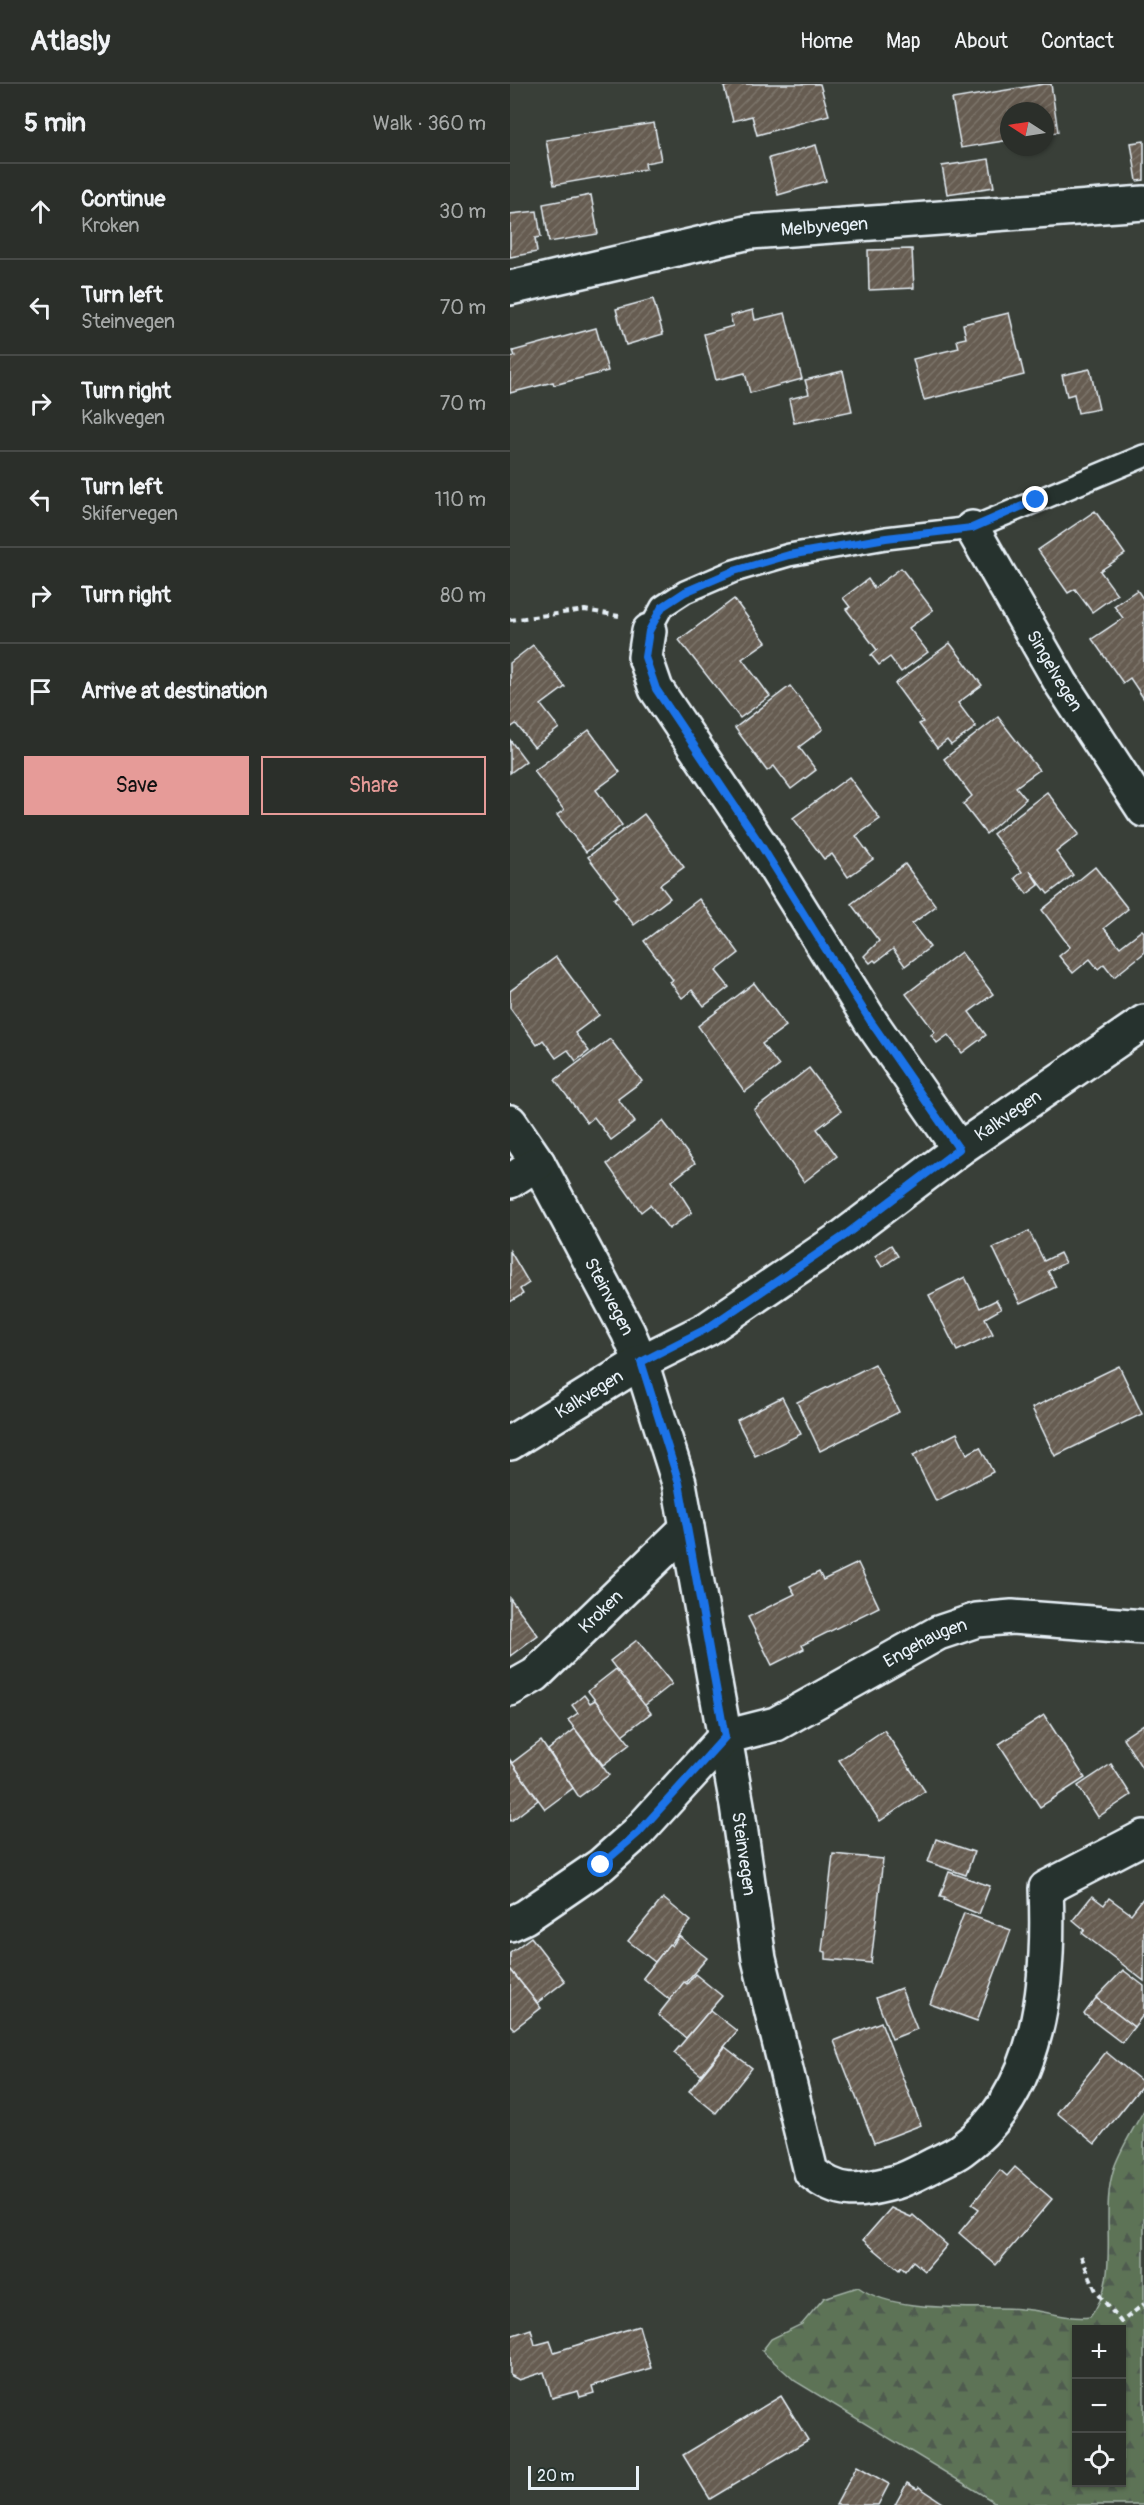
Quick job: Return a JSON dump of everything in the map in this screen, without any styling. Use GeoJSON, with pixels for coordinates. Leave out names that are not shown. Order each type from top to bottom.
{"type":"FeatureCollection","features":[{"type":"Feature","properties":{"kind":"street","name":"Melbyvegen"},"geometry":{"type":"LineString","coordinates":[[510,288],[750,232],[1144,203]]}},
{"type":"Feature","properties":{"kind":"street","name":"Singelvegen"},"geometry":{"type":"LineString","coordinates":[[972,528],[1061,683],[1144,810]]}},
{"type":"Feature","properties":{"kind":"street"},"geometry":{"type":"LineString","coordinates":[[649,631],[645,657],[656,689],[762,847],[871,1022],[959,1149]]}},
{"type":"Feature","properties":{"kind":"street","name":"Kalkvegen"},"geometry":{"type":"LineString","coordinates":[[510,1443],[641,1362],[716,1323],[844,1236],[959,1149],[1144,1023]]}},
{"type":"Feature","properties":{"kind":"street","name":"Steinvegen"},"geometry":{"type":"LineString","coordinates":[[510,1122],[538,1163],[628,1332],[641,1362],[679,1483],[725,1737],[759,1959],[811,2172],[827,2186],[842,2191],[871,2188],[904,2180],[960,2150],[999,2112],[1021,2075],[1044,1997],[1049,1937],[1047,1888],[1144,1837]]}},
{"type":"Feature","properties":{"kind":"street"},"geometry":{"type":"LineString","coordinates":[[510,1181],[538,1163]]}},
{"type":"Feature","properties":{"kind":"street","name":"Kroken"},"geometry":{"type":"LineString","coordinates":[[510,1689],[535,1675],[687,1528]]}},
{"type":"Feature","properties":{"kind":"street","name":"Engehaugen"},"geometry":{"type":"LineString","coordinates":[[725,1737],[776,1724],[938,1633],[976,1620],[1012,1617],[1053,1618],[1144,1627]]}},
{"type":"Feature","properties":{"kind":"street"},"geometry":{"type":"LineString","coordinates":[[510,1924],[525,1917],[601,1865],[638,1833],[725,1737]]}},
{"type":"Feature","properties":{"kind":"lane"},"geometry":{"type":"LineString","coordinates":[[649,631],[662,607],[685,592],[734,571],[800,553],[886,538],[972,528],[1144,456]]}},
{"type":"Feature","properties":{"kind":"path"},"geometry":{"type":"LineString","coordinates":[[510,620],[585,610]]}},
{"type":"Feature","properties":{"kind":"path"},"geometry":{"type":"LineString","coordinates":[[1081,2256],[1096,2291],[1121,2322],[1144,2304]]}},
{"type":"Feature","properties":{"kind":"green space"},"geometry":{"type":"Polygon","coordinates":[[[1144,2110],[1144,2505],[999,2505],[795,2381],[762,2351],[771,2339],[802,2324],[824,2298],[858,2287],[894,2302],[915,2305],[1021,2309],[1072,2317],[1090,2317],[1100,2301],[1105,2283],[1108,2264],[1110,2187],[1114,2168],[1144,2110]]]}},
{"type":"Feature","properties":{"kind":"building"},"geometry":{"type":"Polygon","coordinates":[[[735,84],[820,84],[829,115],[757,135],[752,116],[733,121],[724,87],[735,84]]]}},
{"type":"Feature","properties":{"kind":"building"},"geometry":{"type":"Polygon","coordinates":[[[1051,84],[1054,102],[1000,102],[1000,142],[961,148],[952,99],[1051,84]]]}},
{"type":"Feature","properties":{"kind":"building"},"geometry":{"type":"Polygon","coordinates":[[[1054,105],[1058,132],[1054,133],[1054,105]]]}},
{"type":"Feature","properties":{"kind":"building"},"geometry":{"type":"Polygon","coordinates":[[[654,123],[661,160],[645,163],[646,169],[554,185],[546,140],[654,123]]]}},
{"type":"Feature","properties":{"kind":"building"},"geometry":{"type":"Polygon","coordinates":[[[1144,141],[1144,180],[1137,181],[1131,143],[1144,141]]]}},
{"type":"Feature","properties":{"kind":"building"},"geometry":{"type":"Polygon","coordinates":[[[816,145],[826,181],[778,195],[769,158],[816,145]]]}},
{"type":"Feature","properties":{"kind":"building"},"geometry":{"type":"Polygon","coordinates":[[[989,159],[994,187],[947,194],[942,166],[989,159]]]}},
{"type":"Feature","properties":{"kind":"building"},"geometry":{"type":"Polygon","coordinates":[[[591,195],[598,234],[549,242],[543,204],[591,195]]]}},
{"type":"Feature","properties":{"kind":"building"},"geometry":{"type":"Polygon","coordinates":[[[537,211],[541,237],[535,238],[537,252],[510,257],[510,214],[537,211]]]}},
{"type":"Feature","properties":{"kind":"building"},"geometry":{"type":"Polygon","coordinates":[[[912,249],[914,288],[869,290],[868,250],[912,249]]]}},
{"type":"Feature","properties":{"kind":"building"},"geometry":{"type":"Polygon","coordinates":[[[653,299],[663,334],[626,345],[616,309],[653,299]]]}},
{"type":"Feature","properties":{"kind":"building"},"geometry":{"type":"Polygon","coordinates":[[[753,310],[755,320],[785,313],[802,379],[750,393],[745,373],[716,380],[704,334],[733,326],[730,316],[753,310]]]}},
{"type":"Feature","properties":{"kind":"building"},"geometry":{"type":"Polygon","coordinates":[[[1009,313],[1024,375],[924,400],[913,359],[959,348],[957,340],[966,338],[963,324],[1009,313]]]}},
{"type":"Feature","properties":{"kind":"building"},"geometry":{"type":"Polygon","coordinates":[[[596,328],[608,371],[554,385],[553,382],[510,393],[510,357],[515,356],[513,351],[596,328]]]}},
{"type":"Feature","properties":{"kind":"building"},"geometry":{"type":"Polygon","coordinates":[[[1090,369],[1099,409],[1078,413],[1074,394],[1067,396],[1062,375],[1090,369]]]}},
{"type":"Feature","properties":{"kind":"building"},"geometry":{"type":"Polygon","coordinates":[[[843,371],[852,411],[794,423],[789,399],[809,394],[805,380],[843,371]]]}},
{"type":"Feature","properties":{"kind":"building"},"geometry":{"type":"Polygon","coordinates":[[[1095,511],[1125,554],[1100,571],[1117,594],[1092,612],[1075,589],[1068,593],[1038,550],[1095,511]]]}},
{"type":"Feature","properties":{"kind":"building"},"geometry":{"type":"Polygon","coordinates":[[[901,568],[933,610],[909,628],[928,652],[901,672],[890,657],[879,665],[871,655],[877,650],[846,609],[850,607],[843,598],[868,579],[874,588],[901,568]]]}},
{"type":"Feature","properties":{"kind":"building"},"geometry":{"type":"Polygon","coordinates":[[[1137,590],[1144,600],[1144,699],[1130,678],[1123,683],[1092,639],[1123,618],[1114,606],[1137,590]]]}},
{"type":"Feature","properties":{"kind":"building"},"geometry":{"type":"Polygon","coordinates":[[[734,599],[766,642],[742,659],[770,696],[740,718],[679,640],[734,599]]]}},
{"type":"Feature","properties":{"kind":"building"},"geometry":{"type":"Polygon","coordinates":[[[950,643],[982,685],[958,703],[976,727],[951,745],[947,740],[937,748],[919,724],[923,722],[895,684],[950,643]]]}},
{"type":"Feature","properties":{"kind":"building"},"geometry":{"type":"Polygon","coordinates":[[[533,645],[565,687],[541,705],[559,728],[534,747],[516,724],[510,728],[510,663],[533,645]]]}},
{"type":"Feature","properties":{"kind":"building"},"geometry":{"type":"Polygon","coordinates":[[[790,686],[823,729],[799,747],[816,770],[791,789],[774,766],[767,771],[735,728],[790,686]]]}},
{"type":"Feature","properties":{"kind":"building"},"geometry":{"type":"Polygon","coordinates":[[[998,717],[1039,770],[1016,787],[1026,799],[986,834],[963,804],[972,796],[944,759],[998,717]]]}},
{"type":"Feature","properties":{"kind":"building"},"geometry":{"type":"Polygon","coordinates":[[[589,730],[620,772],[596,790],[622,825],[586,852],[557,815],[564,810],[534,771],[589,730]]]}},
{"type":"Feature","properties":{"kind":"building"},"geometry":{"type":"Polygon","coordinates":[[[510,740],[526,761],[510,773],[510,740]]]}},
{"type":"Feature","properties":{"kind":"building"},"geometry":{"type":"Polygon","coordinates":[[[849,777],[880,819],[856,836],[873,859],[848,877],[832,854],[824,859],[793,818],[849,777]]]}},
{"type":"Feature","properties":{"kind":"building"},"geometry":{"type":"Polygon","coordinates":[[[1047,792],[1079,834],[1056,852],[1073,875],[1048,894],[1030,871],[1039,885],[1027,894],[1015,878],[1022,872],[993,834],[1047,792]]]}},
{"type":"Feature","properties":{"kind":"building"},"geometry":{"type":"Polygon","coordinates":[[[644,814],[684,867],[660,885],[670,898],[634,925],[614,899],[618,896],[588,857],[644,814]]]}},
{"type":"Feature","properties":{"kind":"building"},"geometry":{"type":"Polygon","coordinates":[[[905,864],[936,906],[912,924],[930,947],[905,966],[893,949],[876,962],[874,960],[870,963],[864,956],[879,941],[851,904],[905,864]]]}},
{"type":"Feature","properties":{"kind":"building"},"geometry":{"type":"Polygon","coordinates":[[[1095,867],[1128,909],[1104,928],[1120,947],[1142,930],[1144,932],[1144,953],[1114,977],[1104,964],[1098,969],[1090,959],[1073,973],[1059,956],[1070,947],[1042,910],[1095,867]]]}},
{"type":"Feature","properties":{"kind":"building"},"geometry":{"type":"Polygon","coordinates":[[[699,899],[739,953],[716,971],[729,987],[704,1006],[692,990],[682,998],[670,982],[673,980],[644,941],[699,899]]]}},
{"type":"Feature","properties":{"kind":"building"},"geometry":{"type":"Polygon","coordinates":[[[961,952],[993,994],[969,1012],[986,1035],[962,1053],[948,1035],[937,1043],[931,1035],[935,1032],[906,994],[961,952]]]}},
{"type":"Feature","properties":{"kind":"building"},"geometry":{"type":"Polygon","coordinates":[[[556,957],[599,1015],[575,1033],[589,1051],[576,1061],[568,1050],[556,1058],[543,1040],[537,1045],[510,1008],[510,991],[556,957]]]}},
{"type":"Feature","properties":{"kind":"building"},"geometry":{"type":"Polygon","coordinates":[[[754,983],[786,1026],[762,1044],[779,1066],[745,1092],[698,1026],[754,983]]]}},
{"type":"Feature","properties":{"kind":"building"},"geometry":{"type":"Polygon","coordinates":[[[610,1039],[642,1081],[618,1099],[635,1122],[611,1140],[594,1117],[587,1123],[555,1080],[610,1039]]]}},
{"type":"Feature","properties":{"kind":"building"},"geometry":{"type":"Polygon","coordinates":[[[809,1068],[841,1111],[817,1129],[837,1156],[804,1182],[754,1110],[809,1068]]]}},
{"type":"Feature","properties":{"kind":"building"},"geometry":{"type":"Polygon","coordinates":[[[663,1121],[695,1163],[672,1181],[692,1212],[669,1229],[650,1205],[641,1212],[607,1164],[663,1121]]]}},
{"type":"Feature","properties":{"kind":"building"},"geometry":{"type":"Polygon","coordinates":[[[1029,1231],[1044,1261],[1060,1253],[1065,1263],[1048,1271],[1056,1287],[1020,1304],[993,1248],[1029,1231]]]}},
{"type":"Feature","properties":{"kind":"building"},"geometry":{"type":"Polygon","coordinates":[[[891,1245],[898,1256],[882,1267],[875,1256],[891,1245]]]}},
{"type":"Feature","properties":{"kind":"building"},"geometry":{"type":"Polygon","coordinates":[[[510,1251],[529,1283],[520,1289],[523,1294],[510,1302],[510,1251]]]}},
{"type":"Feature","properties":{"kind":"building"},"geometry":{"type":"Polygon","coordinates":[[[965,1277],[980,1308],[996,1300],[1001,1309],[985,1318],[993,1334],[957,1351],[929,1295],[965,1277]]]}},
{"type":"Feature","properties":{"kind":"building"},"geometry":{"type":"Polygon","coordinates":[[[875,1364],[899,1412],[820,1451],[797,1402],[875,1364]]]}},
{"type":"Feature","properties":{"kind":"building"},"geometry":{"type":"Polygon","coordinates":[[[1119,1366],[1142,1414],[1055,1456],[1032,1408],[1119,1366]]]}},
{"type":"Feature","properties":{"kind":"building"},"geometry":{"type":"Polygon","coordinates":[[[782,1397],[801,1434],[755,1456],[737,1420],[782,1397]]]}},
{"type":"Feature","properties":{"kind":"building"},"geometry":{"type":"Polygon","coordinates":[[[957,1433],[967,1454],[980,1447],[993,1472],[936,1501],[913,1455],[957,1433]]]}},
{"type":"Feature","properties":{"kind":"building"},"geometry":{"type":"Polygon","coordinates":[[[858,1563],[879,1607],[802,1645],[804,1649],[772,1665],[748,1617],[795,1594],[790,1586],[819,1572],[823,1580],[858,1563]]]}},
{"type":"Feature","properties":{"kind":"building"},"geometry":{"type":"Polygon","coordinates":[[[510,1598],[538,1635],[510,1656],[510,1598]]]}},
{"type":"Feature","properties":{"kind":"building"},"geometry":{"type":"Polygon","coordinates":[[[637,1640],[672,1684],[644,1706],[610,1661],[637,1640]]]}},
{"type":"Feature","properties":{"kind":"building"},"geometry":{"type":"Polygon","coordinates":[[[616,1669],[651,1713],[622,1735],[588,1691],[616,1669]]]}},
{"type":"Feature","properties":{"kind":"building"},"geometry":{"type":"Polygon","coordinates":[[[584,1695],[590,1703],[595,1700],[630,1744],[603,1765],[568,1720],[578,1713],[572,1705],[584,1695]]]}},
{"type":"Feature","properties":{"kind":"building"},"geometry":{"type":"Polygon","coordinates":[[[1044,1715],[1085,1778],[1040,1807],[999,1744],[1044,1715]]]}},
{"type":"Feature","properties":{"kind":"building"},"geometry":{"type":"Polygon","coordinates":[[[1144,1724],[1144,1771],[1123,1738],[1144,1724]]]}},
{"type":"Feature","properties":{"kind":"building"},"geometry":{"type":"Polygon","coordinates":[[[575,1729],[609,1775],[579,1797],[548,1750],[575,1729]]]}},
{"type":"Feature","properties":{"kind":"building"},"geometry":{"type":"Polygon","coordinates":[[[884,1730],[925,1791],[880,1821],[839,1760],[884,1730]]]}},
{"type":"Feature","properties":{"kind":"building"},"geometry":{"type":"Polygon","coordinates":[[[541,1741],[573,1788],[545,1809],[512,1763],[541,1741]]]}},
{"type":"Feature","properties":{"kind":"building"},"geometry":{"type":"Polygon","coordinates":[[[510,1760],[538,1800],[511,1821],[510,1820],[510,1760]]]}},
{"type":"Feature","properties":{"kind":"building"},"geometry":{"type":"Polygon","coordinates":[[[1111,1764],[1131,1795],[1098,1817],[1078,1786],[1111,1764]]]}},
{"type":"Feature","properties":{"kind":"building"},"geometry":{"type":"Polygon","coordinates":[[[936,1839],[974,1852],[966,1875],[928,1862],[936,1839]]]}},
{"type":"Feature","properties":{"kind":"building"},"geometry":{"type":"Polygon","coordinates":[[[833,1854],[883,1859],[871,1963],[826,1959],[826,1952],[822,1951],[833,1854]]]}},
{"type":"Feature","properties":{"kind":"building"},"geometry":{"type":"Polygon","coordinates":[[[949,1872],[990,1886],[979,1914],[944,1900],[945,1897],[940,1896],[949,1872]]]}},
{"type":"Feature","properties":{"kind":"building"},"geometry":{"type":"Polygon","coordinates":[[[1092,1896],[1104,1905],[1109,1898],[1131,1914],[1144,1897],[1144,1981],[1082,1933],[1085,1930],[1073,1920],[1092,1896]]]}},
{"type":"Feature","properties":{"kind":"building"},"geometry":{"type":"Polygon","coordinates":[[[663,1898],[691,1921],[655,1962],[628,1941],[663,1898]]]}},
{"type":"Feature","properties":{"kind":"building"},"geometry":{"type":"Polygon","coordinates":[[[964,1913],[1011,1930],[977,2021],[930,2004],[964,1913]]]}},
{"type":"Feature","properties":{"kind":"building"},"geometry":{"type":"Polygon","coordinates":[[[679,1936],[707,1958],[670,2000],[643,1978],[669,1944],[672,1946],[679,1936]]]}},
{"type":"Feature","properties":{"kind":"building"},"geometry":{"type":"Polygon","coordinates":[[[531,1937],[565,1981],[537,2003],[510,1969],[510,1953],[531,1937]]]}},
{"type":"Feature","properties":{"kind":"building"},"geometry":{"type":"Polygon","coordinates":[[[510,1969],[541,2008],[514,2029],[510,2025],[510,1969]]]}},
{"type":"Feature","properties":{"kind":"building"},"geometry":{"type":"Polygon","coordinates":[[[1123,1970],[1144,1986],[1144,2014],[1134,2027],[1096,1998],[1123,1970]]]}},
{"type":"Feature","properties":{"kind":"building"},"geometry":{"type":"Polygon","coordinates":[[[695,1974],[722,1996],[686,2038],[658,2015],[684,1982],[687,1984],[695,1974]]]}},
{"type":"Feature","properties":{"kind":"building"},"geometry":{"type":"Polygon","coordinates":[[[901,1988],[917,2029],[892,2039],[876,1998],[901,1988]]]}},
{"type":"Feature","properties":{"kind":"building"},"geometry":{"type":"Polygon","coordinates":[[[1096,1998],[1134,2027],[1122,2043],[1084,2014],[1096,1998]]]}},
{"type":"Feature","properties":{"kind":"building"},"geometry":{"type":"Polygon","coordinates":[[[710,2010],[737,2031],[701,2075],[674,2053],[710,2010]]]}},
{"type":"Feature","properties":{"kind":"building"},"geometry":{"type":"Polygon","coordinates":[[[881,2022],[921,2125],[874,2143],[834,2041],[881,2022]]]}},
{"type":"Feature","properties":{"kind":"building"},"geometry":{"type":"Polygon","coordinates":[[[725,2047],[752,2068],[716,2113],[689,2091],[725,2047]]]}},
{"type":"Feature","properties":{"kind":"building"},"geometry":{"type":"Polygon","coordinates":[[[1106,2052],[1144,2083],[1095,2144],[1057,2113],[1106,2052]]]}},
{"type":"Feature","properties":{"kind":"building"},"geometry":{"type":"Polygon","coordinates":[[[1015,2167],[1052,2199],[996,2265],[959,2233],[979,2209],[972,2204],[1000,2170],[1007,2176],[1015,2167]]]}},
{"type":"Feature","properties":{"kind":"building"},"geometry":{"type":"Polygon","coordinates":[[[891,2208],[911,2217],[913,2215],[947,2245],[925,2271],[913,2261],[905,2271],[901,2267],[899,2270],[863,2240],[891,2208]]]}},
{"type":"Feature","properties":{"kind":"building"},"geometry":{"type":"Polygon","coordinates":[[[639,2326],[651,2368],[592,2386],[594,2393],[580,2397],[578,2391],[552,2398],[544,2372],[519,2380],[510,2375],[510,2336],[531,2329],[535,2345],[550,2341],[554,2352],[639,2326]]]}},
{"type":"Feature","properties":{"kind":"building"},"geometry":{"type":"Polygon","coordinates":[[[781,2396],[808,2440],[710,2499],[683,2455],[781,2396]]]}},
{"type":"Feature","properties":{"kind":"building"},"geometry":{"type":"Polygon","coordinates":[[[857,2466],[889,2484],[878,2505],[836,2505],[857,2466]]]}},
{"type":"Feature","properties":{"kind":"building"},"geometry":{"type":"Polygon","coordinates":[[[907,2483],[917,2489],[919,2487],[946,2505],[895,2505],[907,2483]]]}},
{"type":"Feature","properties":{"kind":"route"},"geometry":{"type":"LineString","coordinates":[[601,1865],[638,1833],[725,1737],[679,1483],[641,1362],[706,1329],[844,1236],[959,1149],[871,1022],[762,847],[656,689],[645,657],[649,631],[662,607],[685,592],[734,571],[789,555],[886,538],[972,528],[1036,500]]}}]}
